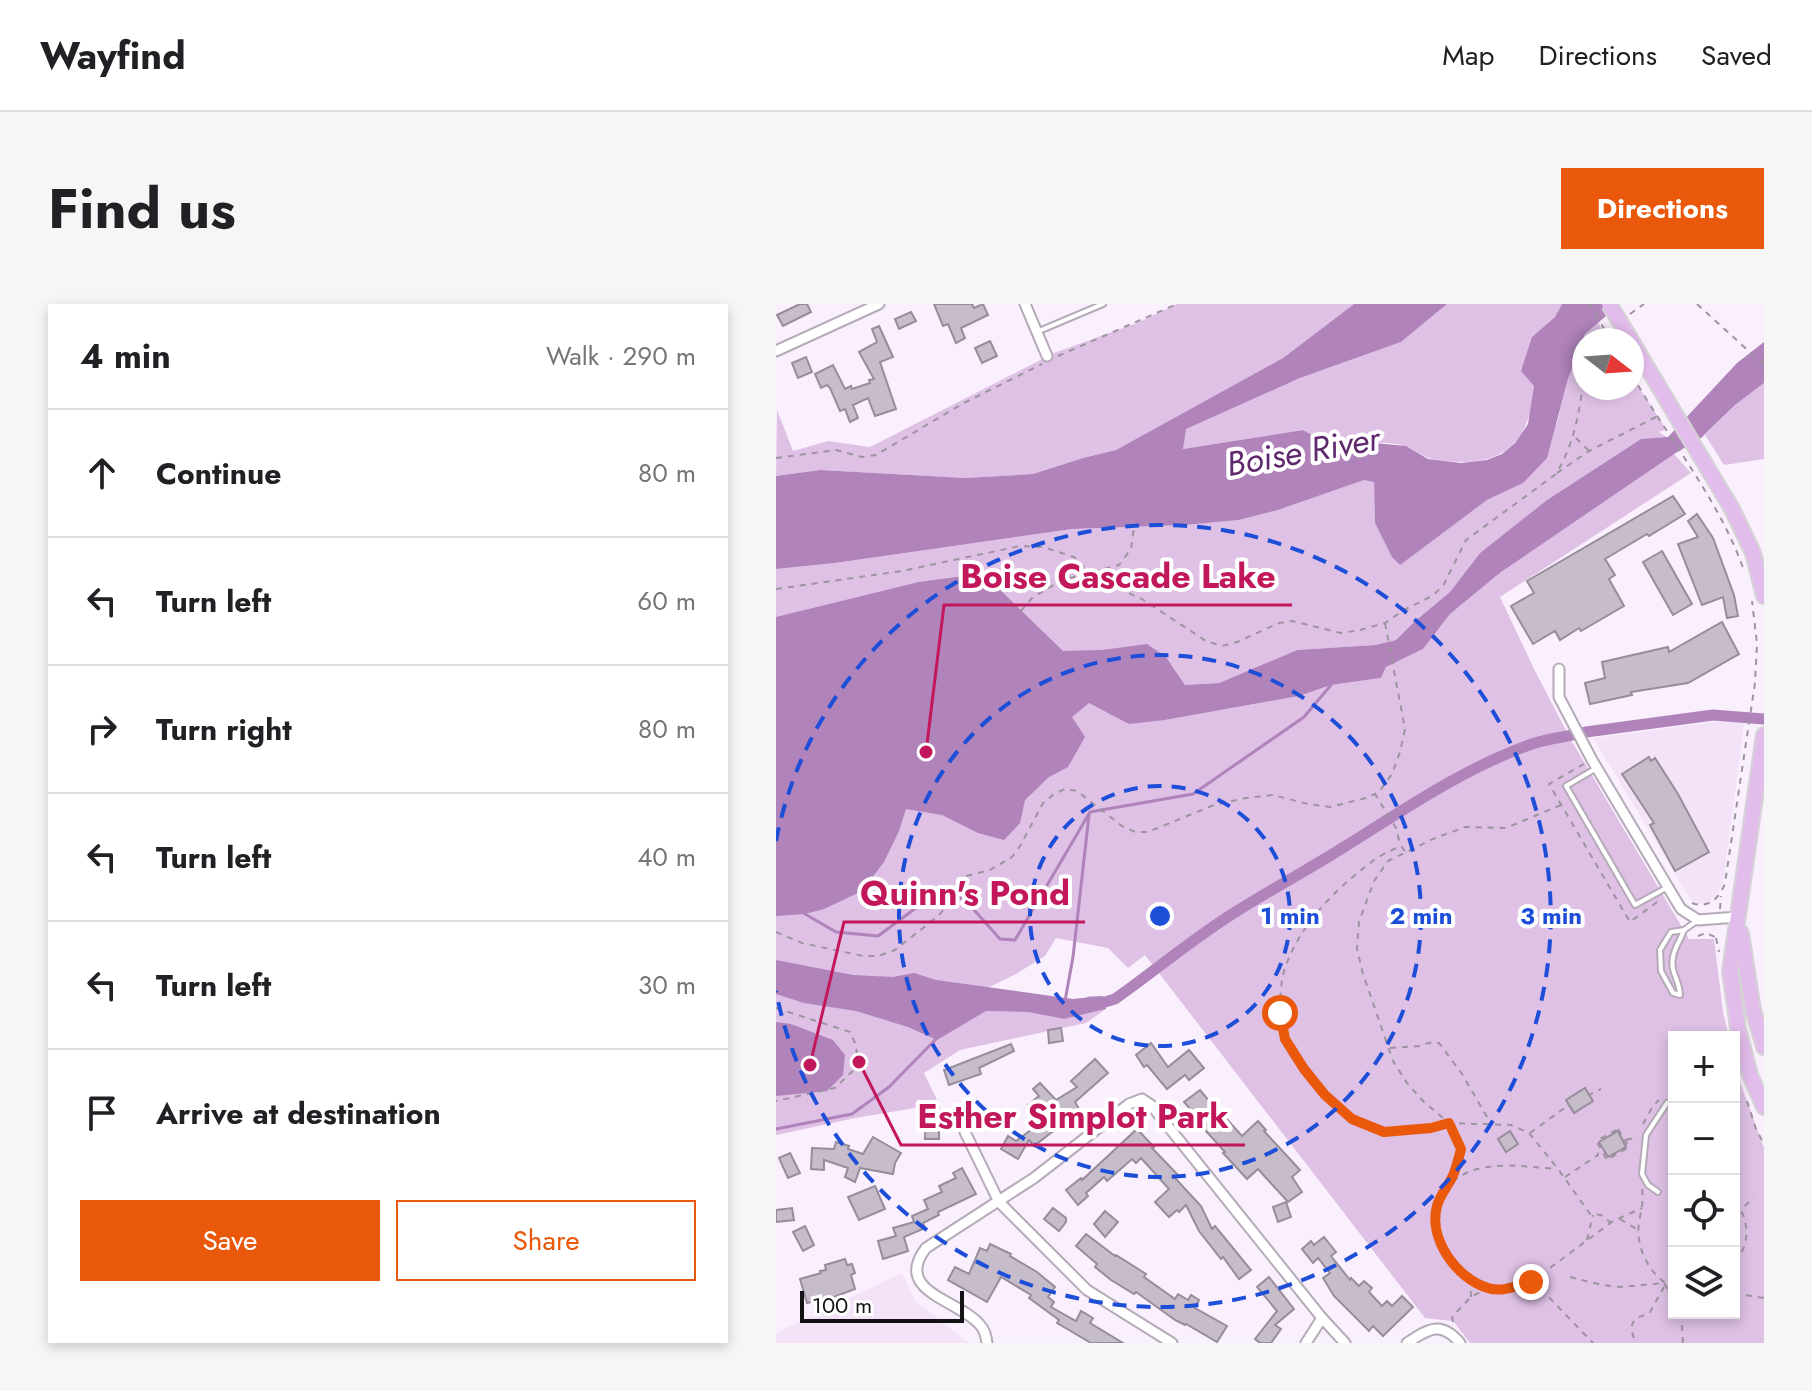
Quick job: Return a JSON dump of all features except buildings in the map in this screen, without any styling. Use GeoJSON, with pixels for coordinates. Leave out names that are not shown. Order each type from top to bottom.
{"type":"FeatureCollection","features":[{"type":"Feature","properties":{"kind":"main road"},"geometry":{"type":"LineString","coordinates":[[1609,304],[1623,328]]}},
{"type":"Feature","properties":{"kind":"main road"},"geometry":{"type":"LineString","coordinates":[[1644,367],[1705,480],[1732,509],[1753,553],[1757,594]]}},
{"type":"Feature","properties":{"kind":"main road"},"geometry":{"type":"LineString","coordinates":[[1764,735],[1730,971],[1746,1060],[1764,1107]]}},
{"type":"Feature","properties":{"kind":"main road"},"geometry":{"type":"LineString","coordinates":[[1738,917],[1750,992],[1764,1047]]}},
{"type":"Feature","properties":{"kind":"street"},"geometry":{"type":"LineString","coordinates":[[1025,304],[1047,356]]}},
{"type":"Feature","properties":{"kind":"street"},"geometry":{"type":"LineString","coordinates":[[776,351],[875,305]]}},
{"type":"Feature","properties":{"kind":"street"},"geometry":{"type":"LineString","coordinates":[[1559,669],[1559,697],[1567,713],[1681,909],[1698,920],[1738,917]]}},
{"type":"Feature","properties":{"kind":"street"},"geometry":{"type":"LineString","coordinates":[[987,1343],[981,1325],[926,1289],[916,1268],[920,1257],[926,1248],[1034,1178],[1129,1104],[1142,1099],[1151,1105],[1345,1343]]}},
{"type":"Feature","properties":{"kind":"street"},"geometry":{"type":"LineString","coordinates":[[965,1132],[999,1202],[1087,1290],[1172,1343]]}},
{"type":"Feature","properties":{"kind":"street"},"geometry":{"type":"LineString","coordinates":[[1306,1343],[1322,1318]]}},
{"type":"Feature","properties":{"kind":"street"},"geometry":{"type":"LineString","coordinates":[[1407,1343],[1427,1329],[1437,1328],[1448,1331],[1458,1340]]}},
{"type":"Feature","properties":{"kind":"lane"},"geometry":{"type":"LineString","coordinates":[[1037,332],[1103,304]]}},
{"type":"Feature","properties":{"kind":"lane"},"geometry":{"type":"LineString","coordinates":[[1597,767],[1566,786],[1635,905],[1668,888]]}},
{"type":"Feature","properties":{"kind":"lane"},"geometry":{"type":"LineString","coordinates":[[1684,930],[1673,952],[1673,968],[1680,995],[1673,993],[1661,971],[1660,950],[1671,932],[1684,930],[1698,920]]}},
{"type":"Feature","properties":{"kind":"lane"},"geometry":{"type":"LineString","coordinates":[[1658,1192],[1648,1185],[1642,1174],[1646,1135],[1668,1103]]}},
{"type":"Feature","properties":{"kind":"path"},"geometry":{"type":"LineString","coordinates":[[776,458],[836,450],[862,457],[876,455],[1049,360],[1177,304]]}},
{"type":"Feature","properties":{"kind":"path"},"geometry":{"type":"LineString","coordinates":[[1589,304],[1604,328]]}},
{"type":"Feature","properties":{"kind":"path"},"geometry":{"type":"LineString","coordinates":[[1697,304],[1764,365]]}},
{"type":"Feature","properties":{"kind":"path"},"geometry":{"type":"LineString","coordinates":[[1644,395],[1657,417],[1672,424],[1705,480],[1745,575]]}},
{"type":"Feature","properties":{"kind":"path"},"geometry":{"type":"LineString","coordinates":[[1556,474],[1574,437],[1580,400]]}},
{"type":"Feature","properties":{"kind":"path"},"geometry":{"type":"LineString","coordinates":[[776,589],[902,571],[1020,546],[1043,547],[1064,553],[1079,562],[1098,583],[1142,599],[1206,641],[1222,646],[1279,623],[1292,621],[1341,633],[1385,623],[1432,596],[1443,586],[1466,540],[1475,532],[1589,451],[1657,417]]}},
{"type":"Feature","properties":{"kind":"path"},"geometry":{"type":"LineString","coordinates":[[1574,437],[1589,451]]}},
{"type":"Feature","properties":{"kind":"path"},"geometry":{"type":"LineString","coordinates":[[1021,611],[1050,585],[1071,576],[1119,565],[1131,549],[1134,527]]}},
{"type":"Feature","properties":{"kind":"path"},"geometry":{"type":"LineString","coordinates":[[1689,901],[1706,905],[1721,894],[1725,883],[1753,696],[1757,594]]}},
{"type":"Feature","properties":{"kind":"path"},"geometry":{"type":"LineString","coordinates":[[776,932],[802,943],[863,956],[878,956],[895,950],[938,916],[966,876],[990,870],[1012,857],[1043,803],[1065,789],[1077,791],[1122,826],[1135,832],[1148,832],[1214,805],[1246,798],[1273,795],[1330,807],[1375,794],[1392,774],[1405,729],[1385,623]]}},
{"type":"Feature","properties":{"kind":"path"},"geometry":{"type":"LineString","coordinates":[[1375,794],[1396,828],[1406,852]]}},
{"type":"Feature","properties":{"kind":"path"},"geometry":{"type":"LineString","coordinates":[[1561,805],[1506,828],[1465,827],[1388,861],[1374,881],[1359,922],[1357,949],[1393,1061],[1424,1102],[1449,1123],[1461,1149],[1454,1173],[1437,1206],[1440,1244],[1451,1262],[1488,1288],[1500,1290],[1531,1282],[1618,1218],[1643,1208]]}},
{"type":"Feature","properties":{"kind":"path"},"geometry":{"type":"LineString","coordinates":[[1401,846],[1370,862],[1344,885],[1317,911],[1297,942],[1284,971],[1280,1013],[1285,1039],[1325,1095],[1352,1119],[1384,1132],[1431,1128],[1449,1123],[1490,1123],[1511,1125],[1529,1133],[1590,1214],[1601,1215],[1611,1223]]}},
{"type":"Feature","properties":{"kind":"path"},"geometry":{"type":"LineString","coordinates":[[1698,936],[1706,933],[1717,937]]}},
{"type":"Feature","properties":{"kind":"path"},"geometry":{"type":"LineString","coordinates":[[776,1008],[850,1032],[858,1060],[858,1066],[835,1088],[776,1101]]}},
{"type":"Feature","properties":{"kind":"path"},"geometry":{"type":"LineString","coordinates":[[1388,1049],[1420,1046],[1429,1041],[1439,1043],[1462,1074],[1490,1123]]}},
{"type":"Feature","properties":{"kind":"path"},"geometry":{"type":"LineString","coordinates":[[1585,1088],[1593,1101],[1574,1113],[1571,1107],[1566,1100],[1585,1088]]}},
{"type":"Feature","properties":{"kind":"path"},"geometry":{"type":"LineString","coordinates":[[1589,1095],[1601,1089]]}},
{"type":"Feature","properties":{"kind":"path"},"geometry":{"type":"LineString","coordinates":[[1529,1133],[1563,1109],[1571,1107]]}},
{"type":"Feature","properties":{"kind":"path"},"geometry":{"type":"LineString","coordinates":[[1564,1177],[1598,1155],[1598,1144],[1598,1140],[1618,1129],[1629,1147],[1607,1160],[1598,1144]]}},
{"type":"Feature","properties":{"kind":"path"},"geometry":{"type":"LineString","coordinates":[[1625,1140],[1638,1137]]}},
{"type":"Feature","properties":{"kind":"path"},"geometry":{"type":"LineString","coordinates":[[1445,1189],[1473,1170],[1505,1165],[1558,1169]]}},
{"type":"Feature","properties":{"kind":"path"},"geometry":{"type":"LineString","coordinates":[[1740,1257],[1746,1231],[1741,1209],[1754,1198]]}},
{"type":"Feature","properties":{"kind":"path"},"geometry":{"type":"LineString","coordinates":[[1587,1240],[1593,1214]]}},
{"type":"Feature","properties":{"kind":"path"},"geometry":{"type":"LineString","coordinates":[[1618,1218],[1639,1231]]}},
{"type":"Feature","properties":{"kind":"path"},"geometry":{"type":"LineString","coordinates":[[1570,1277],[1621,1287],[1664,1283]]}},
{"type":"Feature","properties":{"kind":"path"},"geometry":{"type":"LineString","coordinates":[[1470,1278],[1471,1297]]}},
{"type":"Feature","properties":{"kind":"path"},"geometry":{"type":"LineString","coordinates":[[1531,1282],[1593,1343]]}},
{"type":"Feature","properties":{"kind":"path"},"geometry":{"type":"LineString","coordinates":[[1664,1283],[1668,1289]]}},
{"type":"Feature","properties":{"kind":"path"},"geometry":{"type":"LineString","coordinates":[[1634,1338],[1631,1329],[1633,1322],[1638,1316],[1649,1314],[1664,1283]]}},
{"type":"Feature","properties":{"kind":"path"},"geometry":{"type":"LineString","coordinates":[[1458,1340],[1452,1317],[1471,1297],[1488,1288]]}},
{"type":"Feature","properties":{"kind":"path"},"geometry":{"type":"LineString","coordinates":[[1740,1295],[1764,1298]]}},
{"type":"Feature","properties":{"kind":"path"},"geometry":{"type":"LineString","coordinates":[[1681,1319],[1683,1343]]}},
{"type":"Feature","properties":{"kind":"shaded area"},"geometry":{"type":"Polygon","coordinates":[[[1177,304],[1354,304],[1283,358],[1116,450],[1033,474],[965,478],[820,470],[776,476],[777,410],[793,451],[828,441],[870,447],[1054,353],[1137,323],[1177,304]]]}},
{"type":"Feature","properties":{"kind":"shaded area"},"geometry":{"type":"Polygon","coordinates":[[[1447,304],[1562,304],[1555,317],[1532,337],[1534,380],[1531,408],[1516,441],[1505,451],[1491,458],[1455,462],[1429,458],[1405,446],[1388,443],[1338,449],[1303,430],[1183,449],[1185,429],[1300,378],[1401,342],[1447,304]]]}},
{"type":"Feature","properties":{"kind":"shaded area"},"geometry":{"type":"Polygon","coordinates":[[[1572,368],[1572,400],[1644,400],[1644,395],[1666,429],[1659,432],[1668,438],[1641,439],[1547,500],[1480,553],[1450,592],[1396,640],[1375,645],[1297,650],[1219,683],[1185,685],[1171,664],[1165,720],[1299,696],[1331,685],[1381,678],[1386,667],[1423,649],[1450,614],[1501,572],[1666,447],[1674,454],[1691,473],[1500,597],[1571,740],[1689,939],[1714,939],[1728,1031],[1668,1031],[1668,1319],[1740,1319],[1740,1082],[1764,1148],[1764,1343],[1470,1343],[1453,1321],[1425,1318],[1145,955],[1128,968],[1108,948],[1056,938],[1045,956],[987,988],[958,984],[986,1011],[1028,1012],[1064,1019],[1106,1009],[1086,1023],[960,1050],[924,1073],[939,1104],[776,1135],[776,569],[1072,529],[1239,520],[1364,480],[1374,481],[1375,523],[1400,564],[1487,500],[1523,483],[1557,423],[1572,368]]]}},
{"type":"Feature","properties":{"kind":"shaded area"},"geometry":{"type":"Polygon","coordinates":[[[1764,383],[1764,459],[1724,465],[1705,435],[1735,405],[1764,383]]]}},
{"type":"Feature","properties":{"kind":"shaded area"},"geometry":{"type":"Polygon","coordinates":[[[1745,718],[1723,883],[1710,902],[1699,904],[1691,900],[1593,738],[1745,718]]]}},
{"type":"Feature","properties":{"kind":"shaded area"},"geometry":{"type":"Polygon","coordinates":[[[902,1273],[915,1301],[969,1343],[776,1343],[776,1333],[902,1273]]]}},
{"type":"Feature","properties":{"kind":"water","name":"Boise River"},"geometry":{"type":"Polygon","coordinates":[[[1354,304],[1447,304],[1401,342],[1300,378],[1186,429],[1183,449],[1303,430],[1338,449],[1364,442],[1406,446],[1428,459],[1461,463],[1487,460],[1502,454],[1515,443],[1528,424],[1534,386],[1521,371],[1532,337],[1555,317],[1562,304],[1620,304],[1592,328],[1572,328],[1572,368],[1547,458],[1523,483],[1487,500],[1400,565],[1392,557],[1375,523],[1374,482],[1364,480],[1239,520],[1072,529],[776,569],[776,476],[820,470],[965,478],[1033,474],[1116,450],[1283,358],[1354,304]]]}},
{"type":"Feature","properties":{"kind":"water"},"geometry":{"type":"Polygon","coordinates":[[[1764,342],[1764,383],[1735,405],[1701,438],[1501,572],[1450,614],[1423,649],[1386,667],[1381,678],[1331,685],[1299,696],[1129,724],[1089,703],[1072,717],[1085,737],[1068,767],[1049,777],[1025,800],[1020,823],[1004,840],[978,833],[942,815],[906,809],[884,862],[862,891],[824,909],[776,916],[776,617],[919,582],[971,575],[996,586],[1063,651],[1147,644],[1166,657],[1185,685],[1219,683],[1297,650],[1375,645],[1396,640],[1450,592],[1480,553],[1547,500],[1641,439],[1668,437],[1737,363],[1764,342]]]}},
{"type":"Feature","properties":{"kind":"water"},"geometry":{"type":"Polygon","coordinates":[[[776,960],[853,975],[893,977],[914,973],[936,980],[1073,999],[1103,996],[1106,1009],[1064,1019],[1028,1012],[986,1011],[937,1040],[908,1027],[856,1011],[804,1003],[776,994],[776,960]]]}},
{"type":"Feature","properties":{"kind":"water"},"geometry":{"type":"Polygon","coordinates":[[[776,1022],[791,1024],[833,1040],[845,1055],[843,1075],[827,1091],[776,1096],[776,1022]]]}},
{"type":"Feature","properties":{"kind":"waterway"},"geometry":{"type":"LineString","coordinates":[[805,914],[836,932],[878,936],[943,888],[967,902],[1000,939],[1015,940],[1090,812],[1193,794],[1304,717],[1331,685]]}},
{"type":"Feature","properties":{"kind":"waterway"},"geometry":{"type":"LineString","coordinates":[[1090,1002],[1115,999],[1234,913],[1435,790],[1507,754],[1538,742],[1586,732],[1713,715],[1764,719]]}},
{"type":"Feature","properties":{"kind":"waterway"},"geometry":{"type":"LineString","coordinates":[[1065,1001],[1089,815]]}},
{"type":"Feature","properties":{"kind":"waterway"},"geometry":{"type":"LineString","coordinates":[[776,1129],[852,1114],[889,1087],[937,1038]]}},
{"type":"Feature","properties":{"kind":"place","name":"Boise Cascade Lake"},"geometry":{"type":"Point","coordinates":[926,752]}},
{"type":"Feature","properties":{"kind":"place","name":"Esther Simplot Park"},"geometry":{"type":"Point","coordinates":[859,1062]}},
{"type":"Feature","properties":{"kind":"place","name":"Quinn's Pond"},"geometry":{"type":"Point","coordinates":[810,1065]}},
{"type":"Feature","properties":{"kind":"route"},"geometry":{"type":"LineString","coordinates":[[1280,1013],[1285,1039],[1304,1069],[1325,1095],[1352,1119],[1384,1132],[1431,1128],[1449,1123],[1461,1149],[1454,1173],[1437,1206],[1440,1244],[1460,1271],[1488,1288],[1500,1290],[1531,1282]]}}]}
